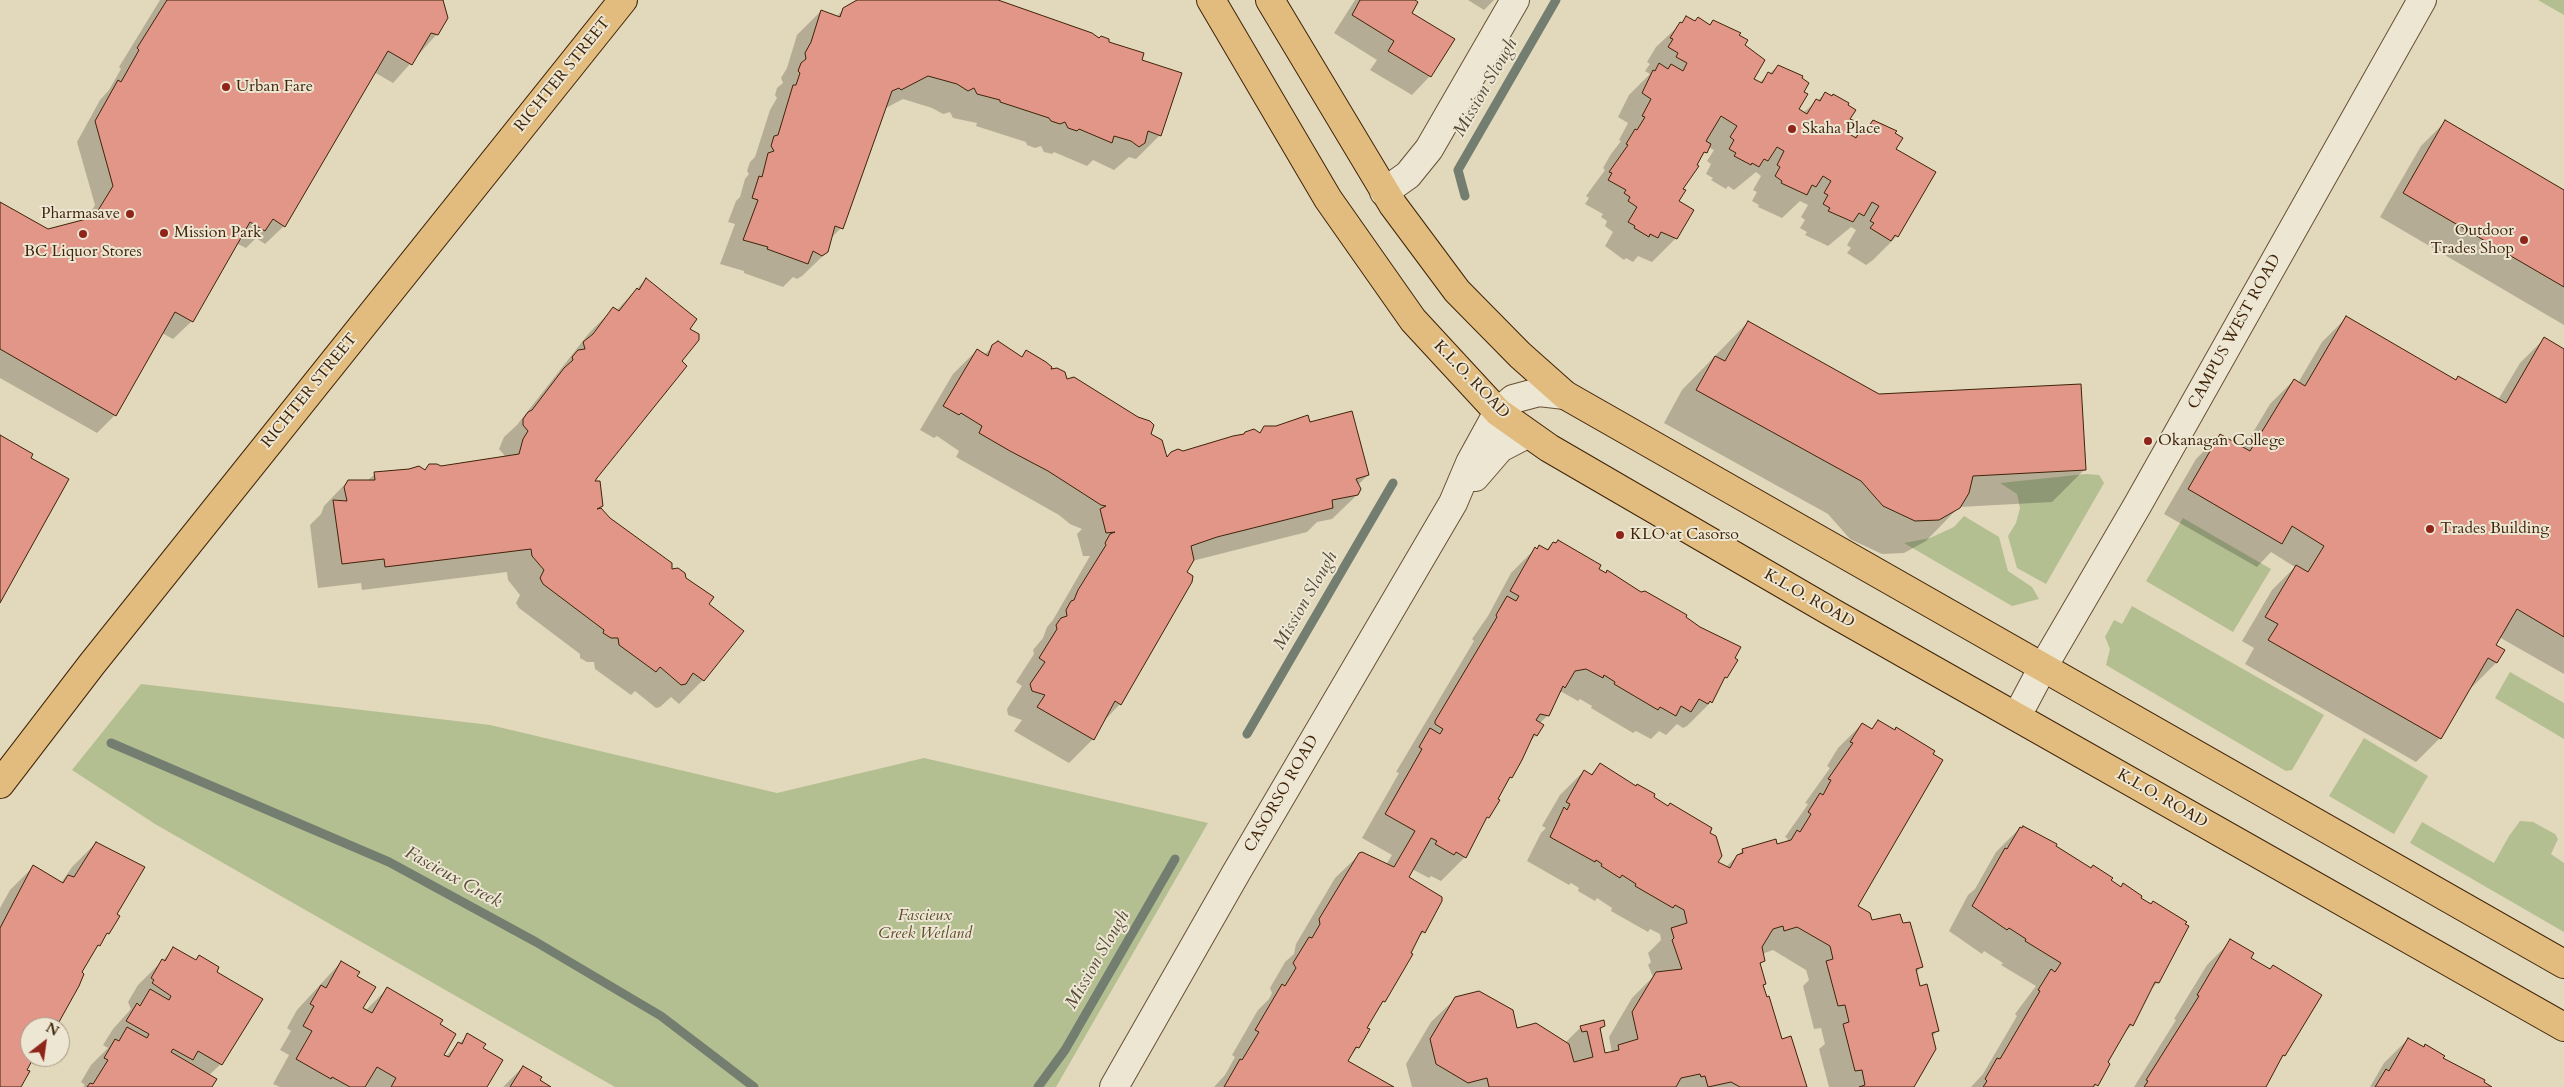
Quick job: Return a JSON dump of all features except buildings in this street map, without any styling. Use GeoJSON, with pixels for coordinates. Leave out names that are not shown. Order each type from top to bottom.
{"type":"FeatureCollection","features":[{"type":"Feature","properties":{"kind":"main road","name":"RICHTER STREET"},"geometry":{"type":"LineString","coordinates":[[0,784],[87,671],[623,0]]}},
{"type":"Feature","properties":{"kind":"main road","name":"K.L.O. ROAD"},"geometry":{"type":"LineString","coordinates":[[1210,0],[1328,199],[1413,320],[1498,412],[1527,434],[1832,613],[2564,1027]]}},
{"type":"Feature","properties":{"kind":"main road"},"geometry":{"type":"LineString","coordinates":[[1270,0],[1384,192],[1457,291],[1520,356],[1565,395],[2564,964]]}},
{"type":"Feature","properties":{"kind":"street"},"geometry":{"type":"LineString","coordinates":[[1384,192],[1408,175],[1429,149],[1515,0]]}},
{"type":"Feature","properties":{"kind":"street","name":"CAMPUS WEST ROAD"},"geometry":{"type":"LineString","coordinates":[[2017,716],[2422,0]]}},
{"type":"Feature","properties":{"kind":"street","name":"CASORSO ROAD"},"geometry":{"type":"LineString","coordinates":[[1114,1087],[1236,873],[1453,503],[1470,463],[1498,412],[1513,399],[1539,392],[1565,395]]}},
{"type":"Feature","properties":{"kind":"street","name":"CASORSO ROAD"},"geometry":{"type":"LineString","coordinates":[[1453,503],[1500,448],[1527,434]]}},
{"type":"Feature","properties":{"kind":"green space"},"geometry":{"type":"Polygon","coordinates":[[[2538,0],[2564,0],[2564,15],[2538,0]]]}},
{"type":"Feature","properties":{"kind":"green space"},"geometry":{"type":"Polygon","coordinates":[[[2086,474],[2099,475],[2104,483],[2046,584],[2017,568],[2008,536],[2016,523],[2020,508],[2017,494],[2000,483],[2086,474]]]}},
{"type":"Feature","properties":{"kind":"green space"},"geometry":{"type":"Polygon","coordinates":[[[1964,516],[1999,537],[2008,571],[2032,587],[2039,599],[2012,606],[1904,543],[1930,538],[1954,527],[1964,516]]]}},
{"type":"Feature","properties":{"kind":"green space"},"geometry":{"type":"Polygon","coordinates":[[[2183,518],[2271,569],[2233,632],[2146,581],[2183,518]]]}},
{"type":"Feature","properties":{"kind":"green space"},"geometry":{"type":"Polygon","coordinates":[[[2132,606],[2324,715],[2292,770],[2286,771],[2106,665],[2110,649],[2105,637],[2114,620],[2122,624],[2132,606]]]}},
{"type":"Feature","properties":{"kind":"green space"},"geometry":{"type":"Polygon","coordinates":[[[2510,672],[2564,703],[2564,739],[2495,698],[2510,672]]]}},
{"type":"Feature","properties":{"kind":"green space","name":"Fascieux Creek Wetland"},"geometry":{"type":"Polygon","coordinates":[[[141,684],[490,725],[777,793],[924,758],[1208,823],[1056,1087],[615,1087],[155,824],[72,770],[141,684]]]}},
{"type":"Feature","properties":{"kind":"green space"},"geometry":{"type":"Polygon","coordinates":[[[2364,738],[2428,776],[2394,834],[2329,796],[2364,738]]]}},
{"type":"Feature","properties":{"kind":"green space"},"geometry":{"type":"Polygon","coordinates":[[[2520,821],[2533,822],[2555,834],[2558,839],[2551,854],[2564,863],[2564,932],[2410,843],[2422,822],[2494,863],[2520,821]]]}},
{"type":"Feature","properties":{"kind":"waterway","name":"Mission Slough"},"geometry":{"type":"LineString","coordinates":[[1465,196],[1458,170],[1556,0]]}},
{"type":"Feature","properties":{"kind":"waterway","name":"Mission Slough"},"geometry":{"type":"LineString","coordinates":[[1247,734],[1393,483]]}},
{"type":"Feature","properties":{"kind":"waterway","name":"Fascieux Creek"},"geometry":{"type":"LineString","coordinates":[[111,743],[389,862],[536,942],[661,1016],[754,1087]]}},
{"type":"Feature","properties":{"kind":"waterway","name":"Mission Slough"},"geometry":{"type":"LineString","coordinates":[[1038,1087],[1065,1050],[1175,859]]}},
{"type":"Feature","properties":{"kind":"place","name":"Urban Fare"},"geometry":{"type":"Point","coordinates":[226,87]}},
{"type":"Feature","properties":{"kind":"place","name":"Skaha Place"},"geometry":{"type":"Point","coordinates":[1792,129]}},
{"type":"Feature","properties":{"kind":"place","name":"Pharmasave"},"geometry":{"type":"Point","coordinates":[130,214]}},
{"type":"Feature","properties":{"kind":"place","name":"Mission Park"},"geometry":{"type":"Point","coordinates":[164,233]}},
{"type":"Feature","properties":{"kind":"place","name":"BC Liquor Stores"},"geometry":{"type":"Point","coordinates":[83,234]}},
{"type":"Feature","properties":{"kind":"place","name":"Outdoor Trades Shop"},"geometry":{"type":"Point","coordinates":[2524,240]}},
{"type":"Feature","properties":{"kind":"place","name":"Okanagan College"},"geometry":{"type":"Point","coordinates":[2148,441]}},
{"type":"Feature","properties":{"kind":"place","name":"Trades Building"},"geometry":{"type":"Point","coordinates":[2430,529]}},
{"type":"Feature","properties":{"kind":"place","name":"KLO at Casorso"},"geometry":{"type":"Point","coordinates":[1620,535]}}]}
